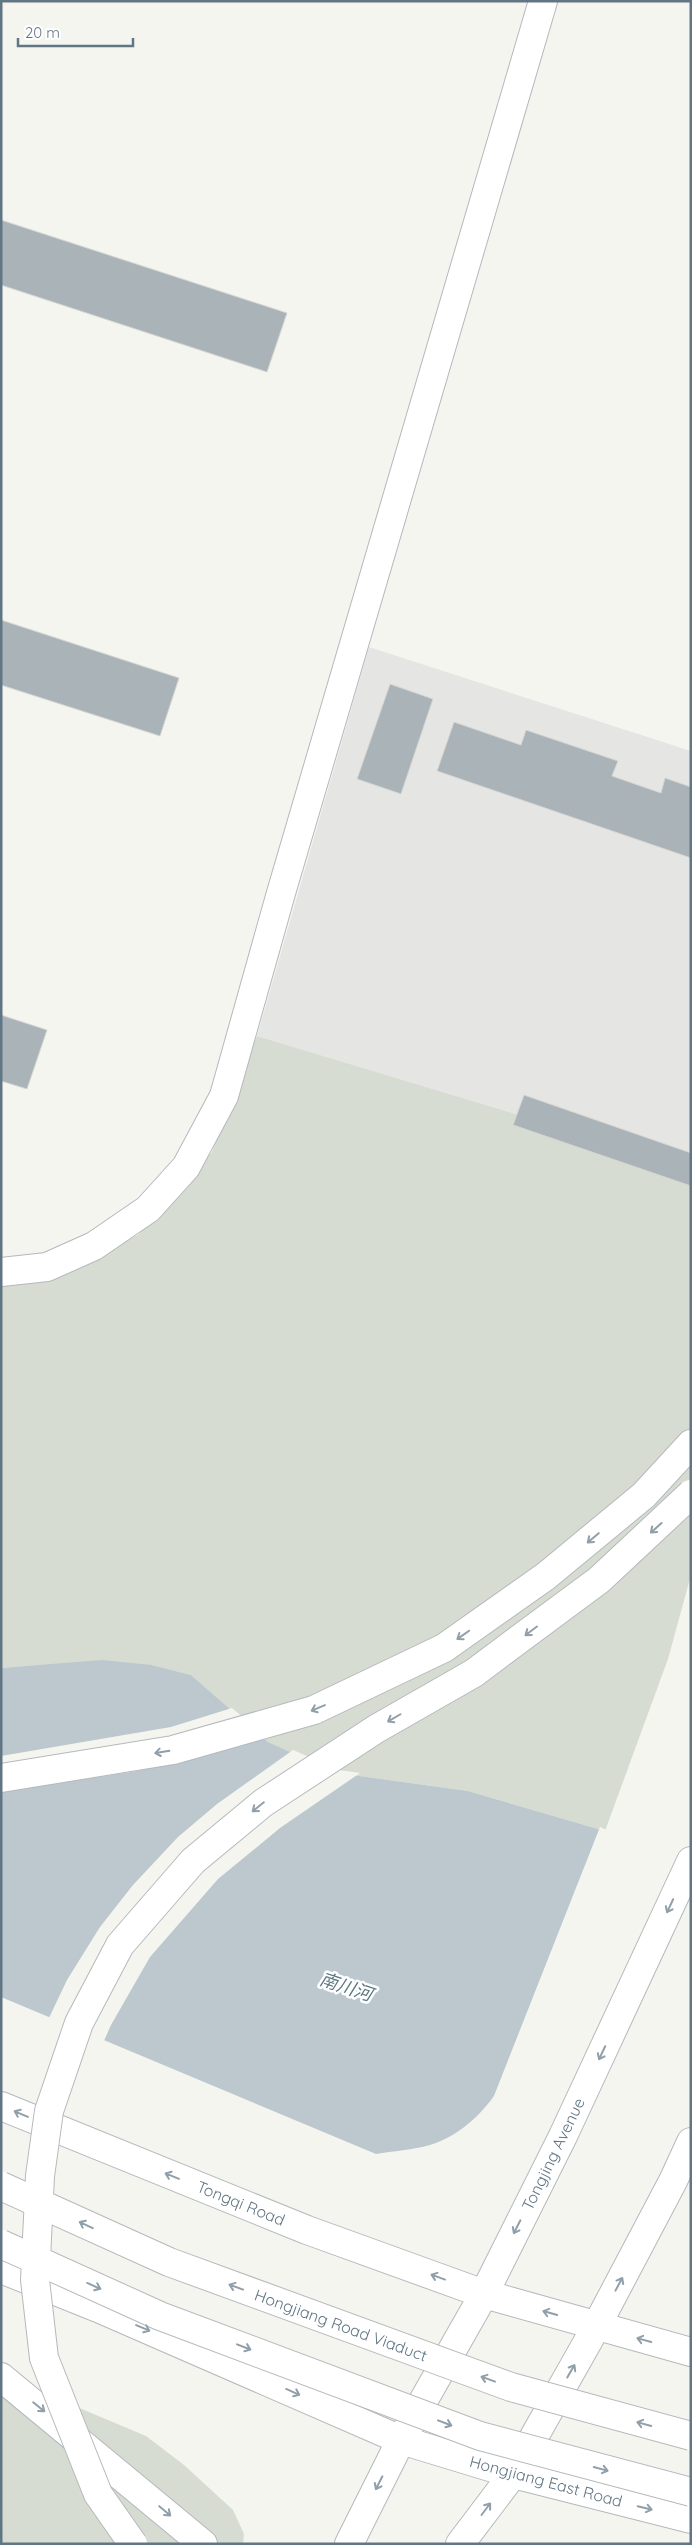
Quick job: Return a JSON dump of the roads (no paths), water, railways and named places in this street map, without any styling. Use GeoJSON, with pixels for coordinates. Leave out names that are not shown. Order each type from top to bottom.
{"type":"FeatureCollection","features":[{"type":"Feature","properties":{"kind":"main road"},"geometry":{"type":"LineString","coordinates":[[1,1272],[47,1267],[94,1246],[148,1209],[186,1167],[224,1096],[284,884],[542,1]]}},
{"type":"Feature","properties":{"kind":"main road"},"geometry":{"type":"LineString","coordinates":[[1,1778],[173,1750],[314,1710],[444,1648],[546,1576],[644,1495],[691,1444]]}},
{"type":"Feature","properties":{"kind":"main road"},"geometry":{"type":"LineString","coordinates":[[134,2544],[98,2494],[44,2358],[35,2280],[40,2176],[49,2111],[83,2014],[120,1945],[193,1861],[263,1803],[376,1729],[474,1673],[599,1580],[691,1494]]}},
{"type":"Feature","properties":{"kind":"main road","name":"Tongjing Avenue"},"geometry":{"type":"LineString","coordinates":[[349,2544],[401,2440],[484,2294],[563,2136],[691,1861]]}},
{"type":"Feature","properties":{"kind":"main road","name":"Tongqi Road"},"geometry":{"type":"LineString","coordinates":[[1,2106],[307,2230],[484,2294]]}},
{"type":"Feature","properties":{"kind":"main road"},"geometry":{"type":"LineString","coordinates":[[460,2544],[513,2474],[596,2327],[673,2181],[691,2142]]}},
{"type":"Feature","properties":{"kind":"main road","name":"Hongjiang Road Viaduct"},"geometry":{"type":"LineString","coordinates":[[1,2186],[169,2262],[511,2387],[691,2436]]}},
{"type":"Feature","properties":{"kind":"main road"},"geometry":{"type":"LineString","coordinates":[[1,2244],[160,2316],[480,2436],[691,2492]]}},
{"type":"Feature","properties":{"kind":"main road"},"geometry":{"type":"LineString","coordinates":[[1,2269],[115,2316],[401,2440]]}},
{"type":"Feature","properties":{"kind":"main road"},"geometry":{"type":"LineString","coordinates":[[484,2294],[596,2327],[691,2352]]}},
{"type":"Feature","properties":{"kind":"main road"},"geometry":{"type":"LineString","coordinates":[[1,2377],[203,2544]]}},
{"type":"Feature","properties":{"kind":"main road","name":"Hongjiang East Road"},"geometry":{"type":"LineString","coordinates":[[401,2440],[513,2474],[691,2519]]}},
{"type":"Feature","properties":{"kind":"water","name":"南川河"},"geometry":{"type":"Polygon","coordinates":[[[102,1660],[152,1665],[191,1675],[268,1742],[338,1773],[468,1791],[605,1831],[504,2081],[482,2111],[463,2128],[442,2141],[430,2145],[376,2154],[1,1997],[1,1668],[102,1660]]]}}]}
